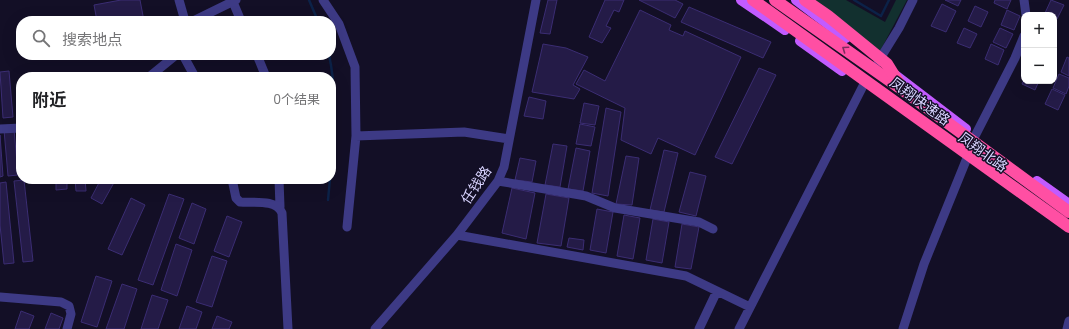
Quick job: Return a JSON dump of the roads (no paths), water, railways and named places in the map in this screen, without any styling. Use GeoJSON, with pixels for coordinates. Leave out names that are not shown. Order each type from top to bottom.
{"type":"FeatureCollection","features":[{"type":"Feature","properties":{"kind":"highway","name":"凤翔快速路"},"geometry":{"type":"LineString","coordinates":[[754,0],[1069,227]]}},
{"type":"Feature","properties":{"kind":"highway","name":"凤翔快速路"},"geometry":{"type":"LineString","coordinates":[[775,0],[904,90],[1069,212]]}},
{"type":"Feature","properties":{"kind":"highway"},"geometry":{"type":"LineString","coordinates":[[805,0],[828,16],[887,64],[904,90]]}},
{"type":"Feature","properties":{"kind":"main road","name":"凤翔北路"},"geometry":{"type":"LineString","coordinates":[[741,0],[967,158],[1069,233]]}},
{"type":"Feature","properties":{"kind":"main road","name":"凤翔北路"},"geometry":{"type":"LineString","coordinates":[[796,0],[975,136],[1069,204]]}},
{"type":"Feature","properties":{"kind":"street"},"geometry":{"type":"LineString","coordinates":[[179,0],[184,16]]}},
{"type":"Feature","properties":{"kind":"street"},"geometry":{"type":"LineString","coordinates":[[323,0],[334,16]]}},
{"type":"Feature","properties":{"kind":"street","name":"任钱路"},"geometry":{"type":"LineString","coordinates":[[376,329],[457,235],[498,181],[504,167],[536,0]]}},
{"type":"Feature","properties":{"kind":"street"},"geometry":{"type":"LineString","coordinates":[[878,62],[900,28],[913,0]]}},
{"type":"Feature","properties":{"kind":"street"},"geometry":{"type":"LineString","coordinates":[[1024,0],[1026,12]]}},
{"type":"Feature","properties":{"kind":"street"},"geometry":{"type":"LineString","coordinates":[[203,16],[234,1],[239,16]]}},
{"type":"Feature","properties":{"kind":"street"},"geometry":{"type":"LineString","coordinates":[[336,20],[355,67],[356,136],[347,227]]}},
{"type":"Feature","properties":{"kind":"street"},"geometry":{"type":"LineString","coordinates":[[975,136],[1021,43]]}},
{"type":"Feature","properties":{"kind":"street"},"geometry":{"type":"LineString","coordinates":[[155,72],[170,60]]}},
{"type":"Feature","properties":{"kind":"street"},"geometry":{"type":"LineString","coordinates":[[186,60],[192,72]]}},
{"type":"Feature","properties":{"kind":"street"},"geometry":{"type":"LineString","coordinates":[[259,60],[264,72]]}},
{"type":"Feature","properties":{"kind":"street"},"geometry":{"type":"LineString","coordinates":[[739,329],[863,86]]}},
{"type":"Feature","properties":{"kind":"street"},"geometry":{"type":"LineString","coordinates":[[0,130],[16,128]]}},
{"type":"Feature","properties":{"kind":"street"},"geometry":{"type":"LineString","coordinates":[[356,136],[469,132],[509,139]]}},
{"type":"Feature","properties":{"kind":"street"},"geometry":{"type":"LineString","coordinates":[[903,329],[924,264],[967,158]]}},
{"type":"Feature","properties":{"kind":"street"},"geometry":{"type":"LineString","coordinates":[[498,181],[586,196],[616,208],[699,222],[713,229]]}},
{"type":"Feature","properties":{"kind":"street"},"geometry":{"type":"LineString","coordinates":[[233,184],[236,198],[240,202],[274,204],[280,207]]}},
{"type":"Feature","properties":{"kind":"street"},"geometry":{"type":"LineString","coordinates":[[279,184],[288,329]]}},
{"type":"Feature","properties":{"kind":"street"},"geometry":{"type":"LineString","coordinates":[[457,235],[686,276],[750,307]]}},
{"type":"Feature","properties":{"kind":"street"},"geometry":{"type":"LineString","coordinates":[[699,329],[717,291]]}},
{"type":"Feature","properties":{"kind":"street"},"geometry":{"type":"LineString","coordinates":[[0,297],[61,302],[69,306],[71,314],[66,329]]}},
{"type":"Feature","properties":{"kind":"street"},"geometry":{"type":"LineString","coordinates":[[1067,329],[1069,321]]}},
{"type":"Feature","properties":{"kind":"waterway"},"geometry":{"type":"LineString","coordinates":[[309,0],[316,16]]}},
{"type":"Feature","properties":{"kind":"waterway"},"geometry":{"type":"LineString","coordinates":[[854,0],[881,16],[889,0]]}},
{"type":"Feature","properties":{"kind":"waterway"},"geometry":{"type":"LineString","coordinates":[[330,60],[332,72]]}},
{"type":"Feature","properties":{"kind":"waterway"},"geometry":{"type":"LineString","coordinates":[[328,200],[330,184]]}}]}
